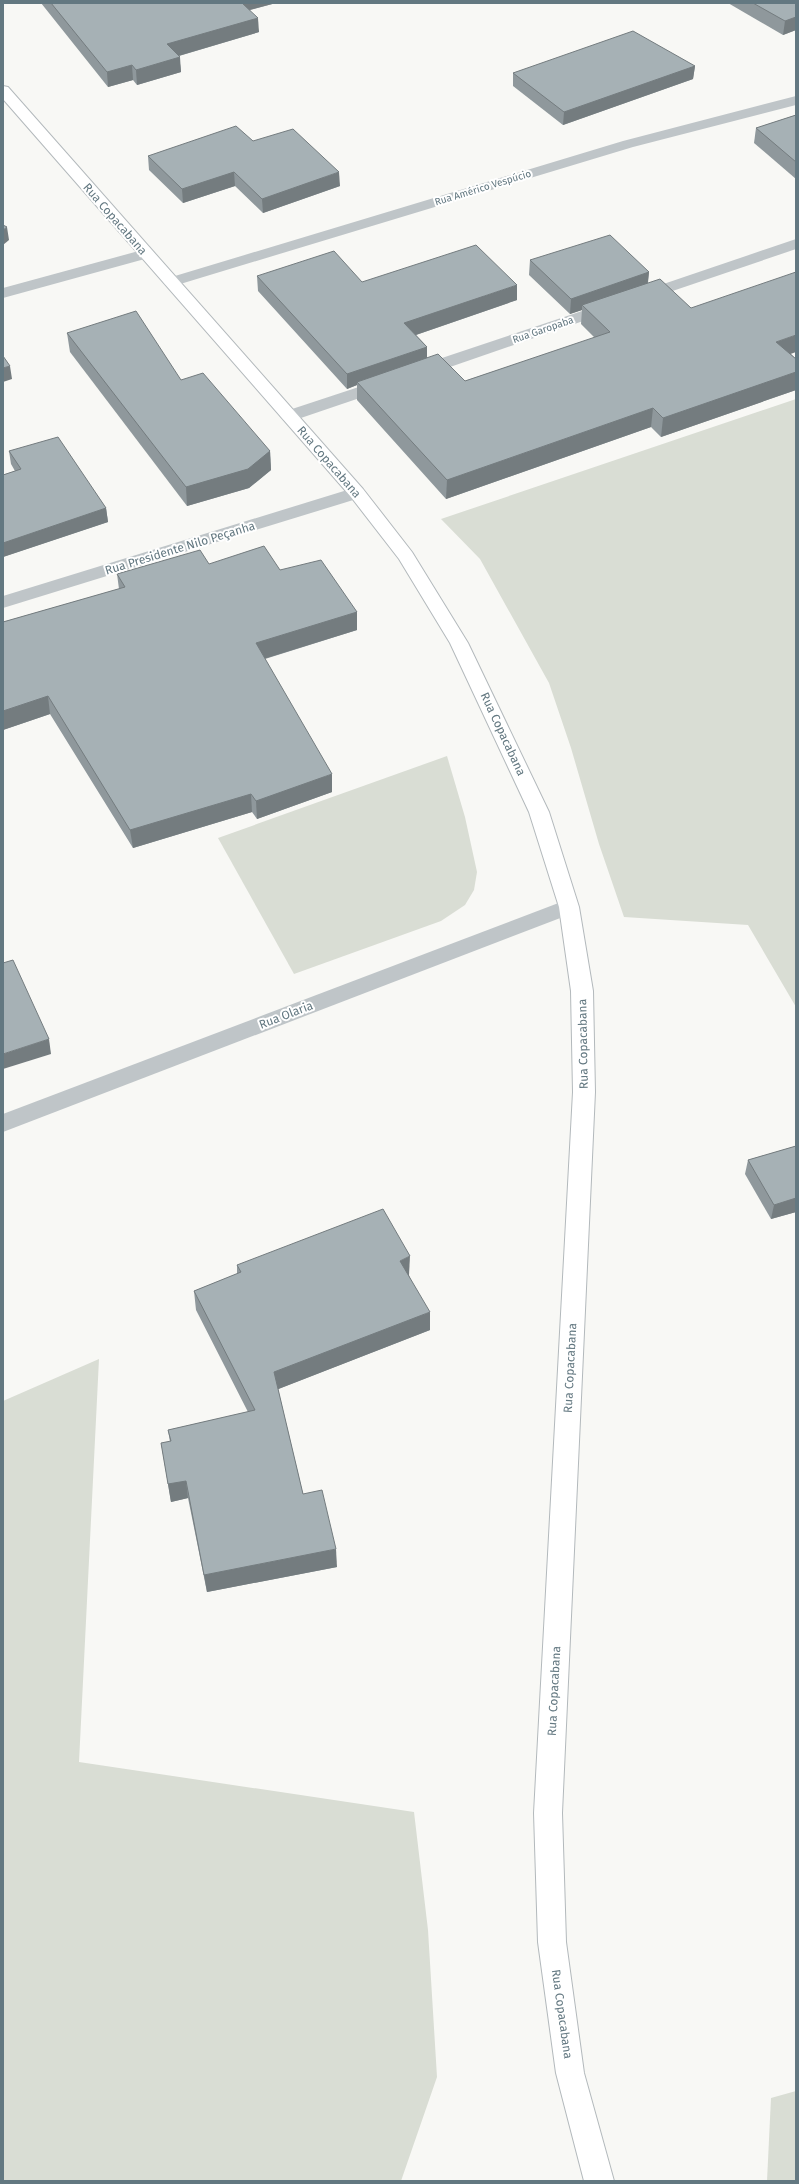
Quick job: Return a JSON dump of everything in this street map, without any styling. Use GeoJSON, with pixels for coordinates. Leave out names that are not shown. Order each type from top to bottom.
{"type":"FeatureCollection","features":[{"type":"Feature","properties":{"kind":"main road","name":"Rua Copacabana"},"geometry":{"type":"LineString","coordinates":[[3,90],[357,493],[406,556],[459,643],[505,737],[539,812],[570,907],[582,991],[584,1092],[548,1813],[552,1942],[570,2073],[599,2181]]}},
{"type":"Feature","properties":{"kind":"street","name":"Rua Américo Vespúcio"},"geometry":{"type":"LineString","coordinates":[[171,282],[628,144],[796,100]]}},
{"type":"Feature","properties":{"kind":"street","name":"Rua Garopaba"},"geometry":{"type":"LineString","coordinates":[[290,416],[796,244]]}},
{"type":"Feature","properties":{"kind":"street"},"geometry":{"type":"LineString","coordinates":[[3,293],[146,254]]}},
{"type":"Feature","properties":{"kind":"street","name":"Rua Presidente Nilo Peçanha"},"geometry":{"type":"LineString","coordinates":[[3,602],[357,493]]}},
{"type":"Feature","properties":{"kind":"street","name":"Rua Olaria"},"geometry":{"type":"LineString","coordinates":[[3,1123],[570,907]]}},
{"type":"Feature","properties":{"kind":"shaded area"},"geometry":{"type":"Polygon","coordinates":[[[796,399],[796,1007],[748,925],[624,917],[599,844],[571,748],[549,683],[480,559],[441,519],[796,399]]]}},
{"type":"Feature","properties":{"kind":"shaded area"},"geometry":{"type":"Polygon","coordinates":[[[447,756],[465,817],[477,872],[474,890],[465,905],[441,921],[294,974],[218,838],[447,756]]]}},
{"type":"Feature","properties":{"kind":"shaded area"},"geometry":{"type":"Polygon","coordinates":[[[99,1359],[79,1762],[414,1812],[428,1930],[437,2077],[401,2181],[3,2181],[3,1401],[99,1359]]]}},
{"type":"Feature","properties":{"kind":"shaded area"},"geometry":{"type":"Polygon","coordinates":[[[796,2091],[796,2181],[767,2181],[771,2098],[796,2091]]]}},
{"type":"Feature","properties":{"kind":"building"},"geometry":{"type":"Polygon","coordinates":[[[51,3],[242,3],[258,18],[167,44],[180,57],[136,70],[132,65],[107,72],[51,3]]]}},
{"type":"Feature","properties":{"kind":"building"},"geometry":{"type":"Polygon","coordinates":[[[753,3],[796,3],[796,17],[785,21],[753,3]]]}},
{"type":"Feature","properties":{"kind":"building"},"geometry":{"type":"Polygon","coordinates":[[[633,31],[695,66],[564,112],[513,73],[633,31]]]}},
{"type":"Feature","properties":{"kind":"building"},"geometry":{"type":"Polygon","coordinates":[[[796,115],[796,162],[756,128],[796,115]]]}},
{"type":"Feature","properties":{"kind":"building"},"geometry":{"type":"Polygon","coordinates":[[[236,126],[253,141],[293,129],[339,172],[262,199],[234,172],[182,189],[148,156],[236,126]]]}},
{"type":"Feature","properties":{"kind":"building"},"geometry":{"type":"Polygon","coordinates":[[[610,235],[649,272],[571,299],[530,260],[610,235]]]}},
{"type":"Feature","properties":{"kind":"building"},"geometry":{"type":"Polygon","coordinates":[[[476,245],[517,285],[404,323],[427,347],[347,374],[257,276],[334,251],[362,282],[476,245]]]}},
{"type":"Feature","properties":{"kind":"building"},"geometry":{"type":"Polygon","coordinates":[[[796,272],[796,335],[776,342],[796,359],[796,372],[663,418],[653,408],[447,480],[357,382],[438,354],[465,381],[610,332],[582,305],[660,279],[691,308],[796,272]]]}},
{"type":"Feature","properties":{"kind":"building"},"geometry":{"type":"Polygon","coordinates":[[[136,311],[181,380],[203,373],[270,451],[248,469],[186,487],[67,333],[136,311]]]}},
{"type":"Feature","properties":{"kind":"building"},"geometry":{"type":"Polygon","coordinates":[[[3,356],[10,366],[3,368],[3,356]]]}},
{"type":"Feature","properties":{"kind":"building"},"geometry":{"type":"Polygon","coordinates":[[[58,437],[106,508],[3,543],[3,475],[21,469],[9,451],[58,437]]]}},
{"type":"Feature","properties":{"kind":"building"},"geometry":{"type":"Polygon","coordinates":[[[264,546],[280,570],[321,560],[357,612],[256,643],[332,774],[256,801],[251,794],[130,830],[48,696],[3,711],[3,622],[125,587],[117,574],[200,550],[209,564],[264,546]]]}},
{"type":"Feature","properties":{"kind":"building"},"geometry":{"type":"Polygon","coordinates":[[[13,960],[49,1039],[3,1054],[3,963],[13,960]]]}},
{"type":"Feature","properties":{"kind":"building"},"geometry":{"type":"Polygon","coordinates":[[[796,1146],[796,1198],[774,1205],[748,1160],[796,1146]]]}},
{"type":"Feature","properties":{"kind":"building"},"geometry":{"type":"Polygon","coordinates":[[[383,1209],[410,1256],[400,1261],[430,1312],[274,1372],[303,1494],[322,1490],[336,1549],[204,1575],[186,1481],[168,1484],[161,1443],[171,1441],[168,1430],[255,1410],[194,1291],[241,1272],[237,1265],[383,1209]]]}}]}
